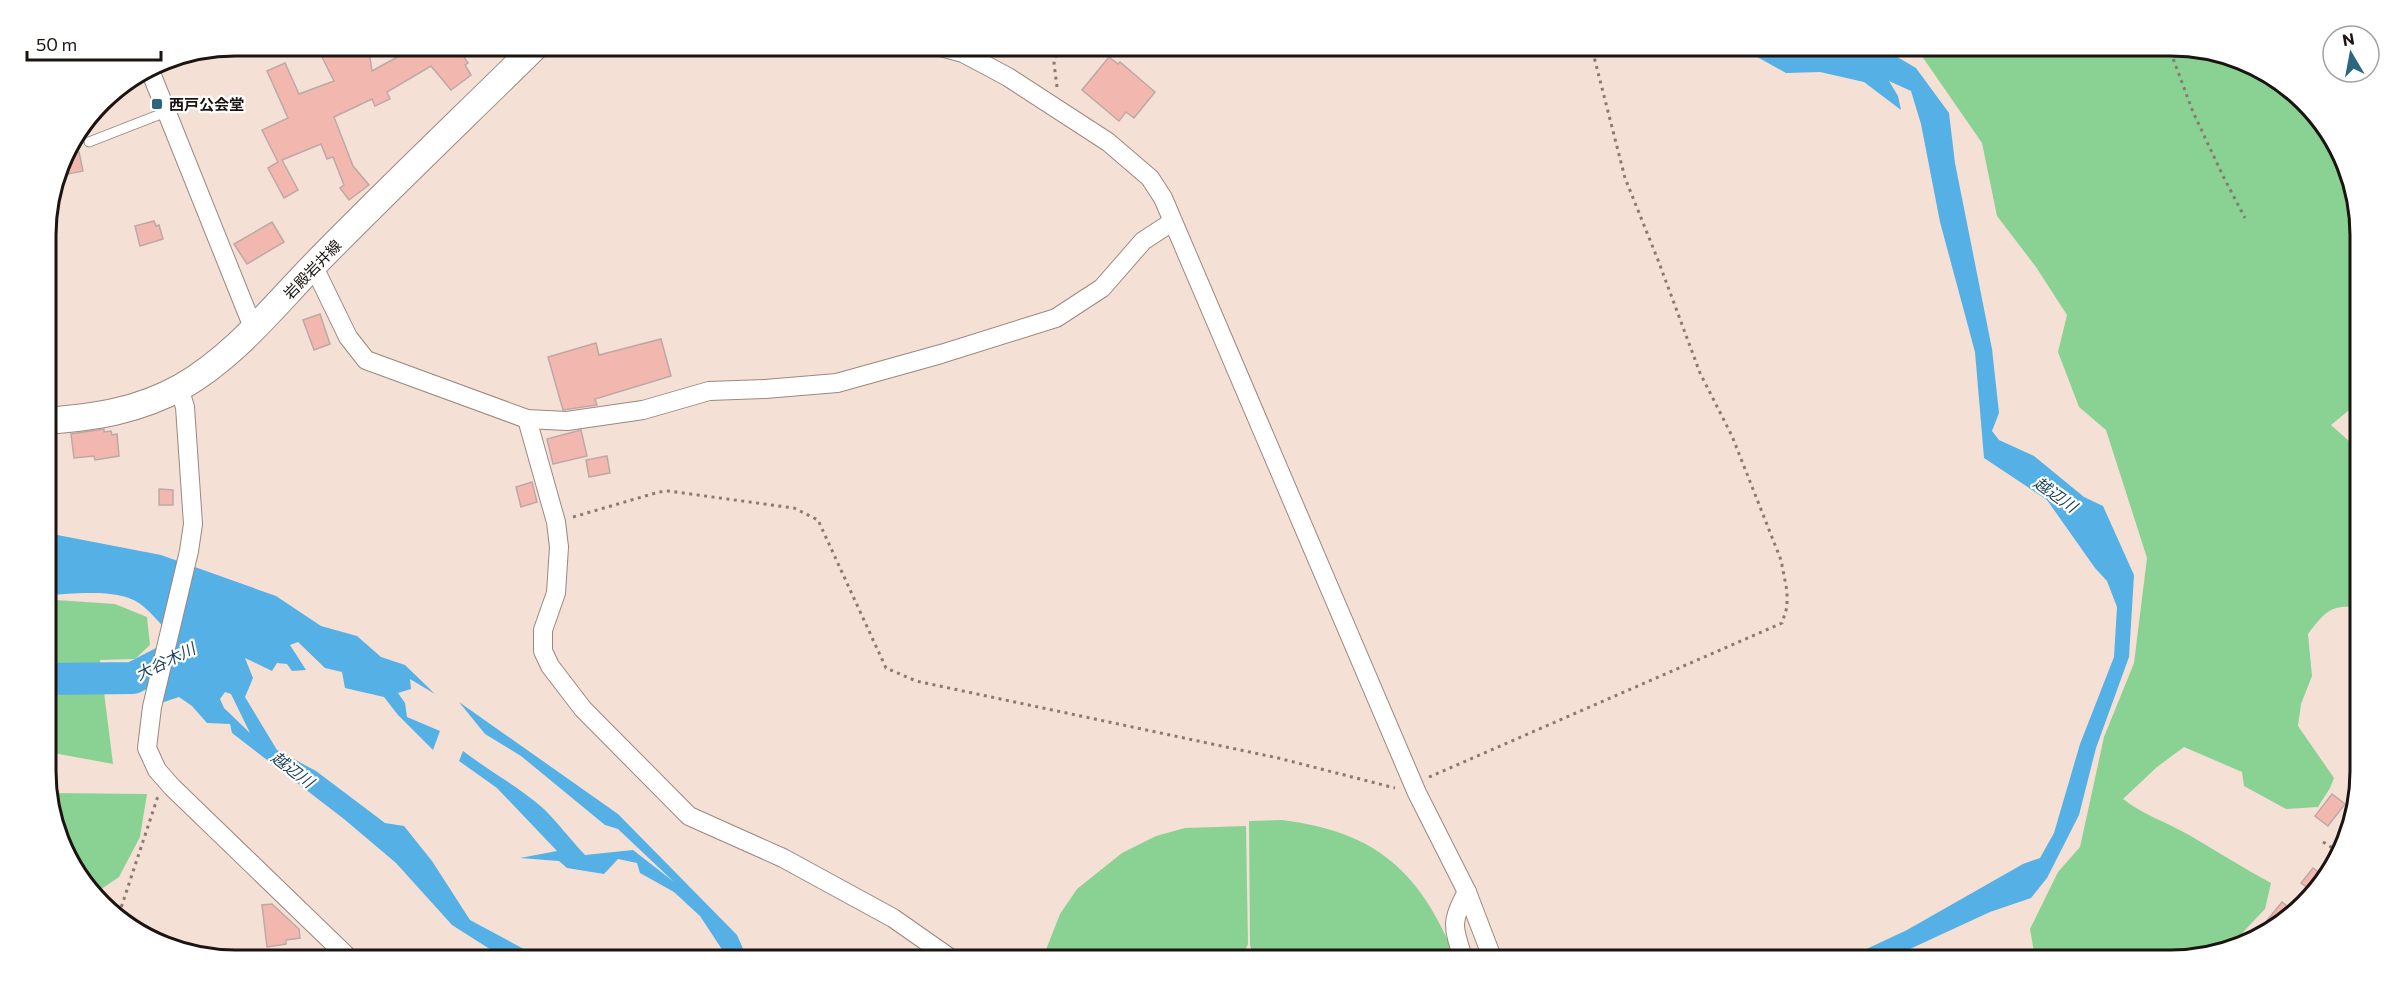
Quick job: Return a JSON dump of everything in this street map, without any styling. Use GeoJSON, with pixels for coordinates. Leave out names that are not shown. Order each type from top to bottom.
{"type":"FeatureCollection","features":[{"type":"Feature","properties":{"kind":"main road","name":"岩殿岩井線"},"geometry":{"type":"LineString","coordinates":[[56,420],[133,409],[179,388],[212,368],[254,330],[313,266],[525,56]]}},
{"type":"Feature","properties":{"kind":"street"},"geometry":{"type":"LineString","coordinates":[[970,56],[1008,77],[1108,142],[1150,178],[1163,198],[1415,789],[1467,892],[1489,949]]}},
{"type":"Feature","properties":{"kind":"street"},"geometry":{"type":"LineString","coordinates":[[152,76],[254,330]]}},
{"type":"Feature","properties":{"kind":"street"},"geometry":{"type":"LineString","coordinates":[[313,266],[348,337],[366,360],[527,419],[567,421],[643,410],[709,391],[837,383],[1056,318],[1102,288],[1143,242],[1172,222]]}},
{"type":"Feature","properties":{"kind":"street"},"geometry":{"type":"LineString","coordinates":[[179,388],[185,407],[193,524],[189,551],[152,707],[147,748],[157,770],[164,778],[341,950]]}},
{"type":"Feature","properties":{"kind":"street"},"geometry":{"type":"LineString","coordinates":[[527,419],[556,522],[560,547],[556,593],[543,630],[543,651],[550,666],[583,709],[689,816],[783,858],[893,918],[938,950]]}},
{"type":"Feature","properties":{"kind":"street"},"geometry":{"type":"LineString","coordinates":[[1461,949],[1454,924],[1457,910],[1467,892]]}},
{"type":"Feature","properties":{"kind":"lane"},"geometry":{"type":"LineString","coordinates":[[89,142],[166,112]]}},
{"type":"Feature","properties":{"kind":"path"},"geometry":{"type":"LineString","coordinates":[[556,522],[668,491],[794,508],[818,520],[886,668],[916,681],[1415,789],[1782,623],[1787,607],[1787,591],[1777,551],[1732,435],[1701,373],[1624,178],[1594,55]]}},
{"type":"Feature","properties":{"kind":"path"},"geometry":{"type":"LineString","coordinates":[[2172,55],[2193,112],[2246,218]]}},
{"type":"Feature","properties":{"kind":"path"},"geometry":{"type":"LineString","coordinates":[[1056,56],[1054,63],[1062,112]]}},
{"type":"Feature","properties":{"kind":"path"},"geometry":{"type":"LineString","coordinates":[[121,909],[164,778]]}},
{"type":"Feature","properties":{"kind":"path"},"geometry":{"type":"LineString","coordinates":[[2323,842],[2332,848]]}},
{"type":"Feature","properties":{"kind":"green space"},"geometry":{"type":"Polygon","coordinates":[[[1921,55],[2171,55],[2194,57],[2228,65],[2250,74],[2289,100],[2319,135],[2336,166],[2343,188],[2350,234],[2350,409],[2331,425],[2350,442],[2350,607],[2335,608],[2329,611],[2308,634],[2312,676],[2301,704],[2298,726],[2334,778],[2318,807],[2286,809],[2244,786],[2242,772],[2184,747],[2157,767],[2123,799],[2271,883],[2265,909],[2240,936],[2217,943],[2182,949],[2033,949],[2030,929],[2058,872],[2080,847],[2104,737],[2134,663],[2147,558],[2106,430],[2079,407],[2058,352],[2067,315],[2036,267],[1997,216],[1982,143],[1921,55]]]}},
{"type":"Feature","properties":{"kind":"green space"},"geometry":{"type":"Polygon","coordinates":[[[55,600],[115,604],[147,617],[150,645],[135,659],[100,660],[113,764],[55,753],[55,600]]]}},
{"type":"Feature","properties":{"kind":"green space"},"geometry":{"type":"Polygon","coordinates":[[[57,793],[147,794],[140,837],[119,877],[101,890],[86,870],[65,828],[57,793]]]}},
{"type":"Feature","properties":{"kind":"green space"},"geometry":{"type":"Polygon","coordinates":[[[1282,820],[1315,826],[1370,846],[1392,861],[1411,880],[1427,903],[1451,949],[1251,949],[1249,821],[1282,820]]]}},
{"type":"Feature","properties":{"kind":"green space"},"geometry":{"type":"Polygon","coordinates":[[[1246,826],[1248,944],[1246,949],[1046,950],[1060,914],[1077,889],[1122,853],[1156,836],[1185,828],[1246,826]]]}},
{"type":"Feature","properties":{"kind":"water","name":"越辺川"},"geometry":{"type":"Polygon","coordinates":[[[1754,55],[1894,55],[1916,68],[1949,113],[1955,163],[1992,349],[1999,413],[1992,431],[1999,440],[2034,456],[2084,497],[2103,506],[2134,575],[2129,657],[2096,748],[2079,815],[2047,878],[2031,898],[1990,912],[1910,949],[1866,949],[1907,930],[2023,864],[2040,858],[2054,833],[2080,744],[2114,657],[2117,607],[2107,581],[2095,568],[2047,500],[1984,458],[1975,352],[1940,222],[1921,124],[1911,91],[1889,81],[1898,96],[1901,110],[1864,82],[1820,72],[1786,73],[1754,55]]]}},
{"type":"Feature","properties":{"kind":"water","name":"越辺川"},"geometry":{"type":"Polygon","coordinates":[[[55,535],[161,555],[276,596],[321,626],[357,636],[381,657],[405,665],[435,694],[410,679],[411,689],[398,693],[405,703],[407,717],[440,731],[433,750],[398,715],[384,697],[345,688],[342,672],[325,668],[298,642],[290,645],[306,670],[292,671],[287,664],[277,663],[272,671],[245,658],[253,678],[245,697],[277,750],[316,771],[385,823],[404,826],[432,861],[470,920],[525,950],[491,950],[452,925],[396,863],[344,819],[232,733],[230,724],[207,723],[192,706],[179,697],[161,703],[175,654],[180,645],[144,607],[135,601],[111,594],[55,595],[55,535]],[[225,692],[220,699],[224,708],[250,733],[231,694],[225,692]]]}},
{"type":"Feature","properties":{"kind":"water"},"geometry":{"type":"Polygon","coordinates":[[[459,702],[618,814],[737,935],[743,950],[722,950],[700,916],[674,892],[640,873],[637,863],[618,859],[604,874],[567,868],[559,861],[520,858],[557,851],[497,788],[459,761],[463,751],[544,809],[585,855],[633,850],[674,882],[618,829],[605,825],[521,756],[485,734],[459,702]]]}},
{"type":"Feature","properties":{"kind":"building"},"geometry":{"type":"Polygon","coordinates":[[[321,56],[370,56],[372,71],[399,56],[463,56],[468,63],[465,65],[471,75],[451,90],[431,66],[387,92],[390,99],[375,106],[372,99],[334,117],[353,166],[369,185],[349,200],[340,188],[344,185],[333,157],[327,159],[321,144],[282,160],[298,190],[284,198],[268,168],[278,162],[262,130],[288,118],[267,71],[285,63],[299,94],[334,81],[321,56]]]}},
{"type":"Feature","properties":{"kind":"building"},"geometry":{"type":"Polygon","coordinates":[[[1109,57],[1118,64],[1120,62],[1155,92],[1134,118],[1126,112],[1119,121],[1082,90],[1109,57]]]}},
{"type":"Feature","properties":{"kind":"building"},"geometry":{"type":"Polygon","coordinates":[[[79,152],[83,171],[66,174],[69,166],[75,153],[79,152]]]}},
{"type":"Feature","properties":{"kind":"building"},"geometry":{"type":"Polygon","coordinates":[[[154,221],[156,226],[159,225],[163,239],[140,246],[135,226],[154,221]]]}},
{"type":"Feature","properties":{"kind":"building"},"geometry":{"type":"Polygon","coordinates":[[[272,222],[284,242],[247,264],[234,244],[272,222]]]}},
{"type":"Feature","properties":{"kind":"building"},"geometry":{"type":"Polygon","coordinates":[[[320,314],[330,344],[314,350],[303,320],[320,314]]]}},
{"type":"Feature","properties":{"kind":"building"},"geometry":{"type":"Polygon","coordinates":[[[661,339],[671,376],[595,399],[597,405],[563,410],[548,357],[596,343],[599,355],[661,339]]]}},
{"type":"Feature","properties":{"kind":"building"},"geometry":{"type":"Polygon","coordinates":[[[104,429],[104,432],[111,431],[112,435],[117,434],[119,456],[95,460],[94,456],[74,458],[71,434],[104,429]]]}},
{"type":"Feature","properties":{"kind":"building"},"geometry":{"type":"Polygon","coordinates":[[[581,430],[587,456],[553,464],[547,439],[581,430]]]}},
{"type":"Feature","properties":{"kind":"building"},"geometry":{"type":"Polygon","coordinates":[[[607,456],[610,473],[589,477],[586,460],[607,456]]]}},
{"type":"Feature","properties":{"kind":"building"},"geometry":{"type":"Polygon","coordinates":[[[532,482],[537,502],[521,507],[516,487],[532,482]]]}},
{"type":"Feature","properties":{"kind":"building"},"geometry":{"type":"Polygon","coordinates":[[[159,489],[173,490],[173,505],[159,505],[159,489]]]}},
{"type":"Feature","properties":{"kind":"building"},"geometry":{"type":"Polygon","coordinates":[[[2332,794],[2345,804],[2328,826],[2315,816],[2332,794]]]}},
{"type":"Feature","properties":{"kind":"building"},"geometry":{"type":"Polygon","coordinates":[[[2313,868],[2318,871],[2307,887],[2301,883],[2313,868]]]}},
{"type":"Feature","properties":{"kind":"building"},"geometry":{"type":"Polygon","coordinates":[[[2282,902],[2287,906],[2280,913],[2265,923],[2282,902]]]}},
{"type":"Feature","properties":{"kind":"building"},"geometry":{"type":"Polygon","coordinates":[[[272,904],[299,929],[300,938],[286,940],[286,944],[267,947],[262,905],[272,904]]]}},
{"type":"Feature","properties":{"kind":"waterway","name":"大谷木川"},"geometry":{"type":"LineString","coordinates":[[55,679],[133,678],[189,649]]}},
{"type":"Feature","properties":{"kind":"place","name":"西戸公会堂"},"geometry":{"type":"Point","coordinates":[157,104]}}]}
